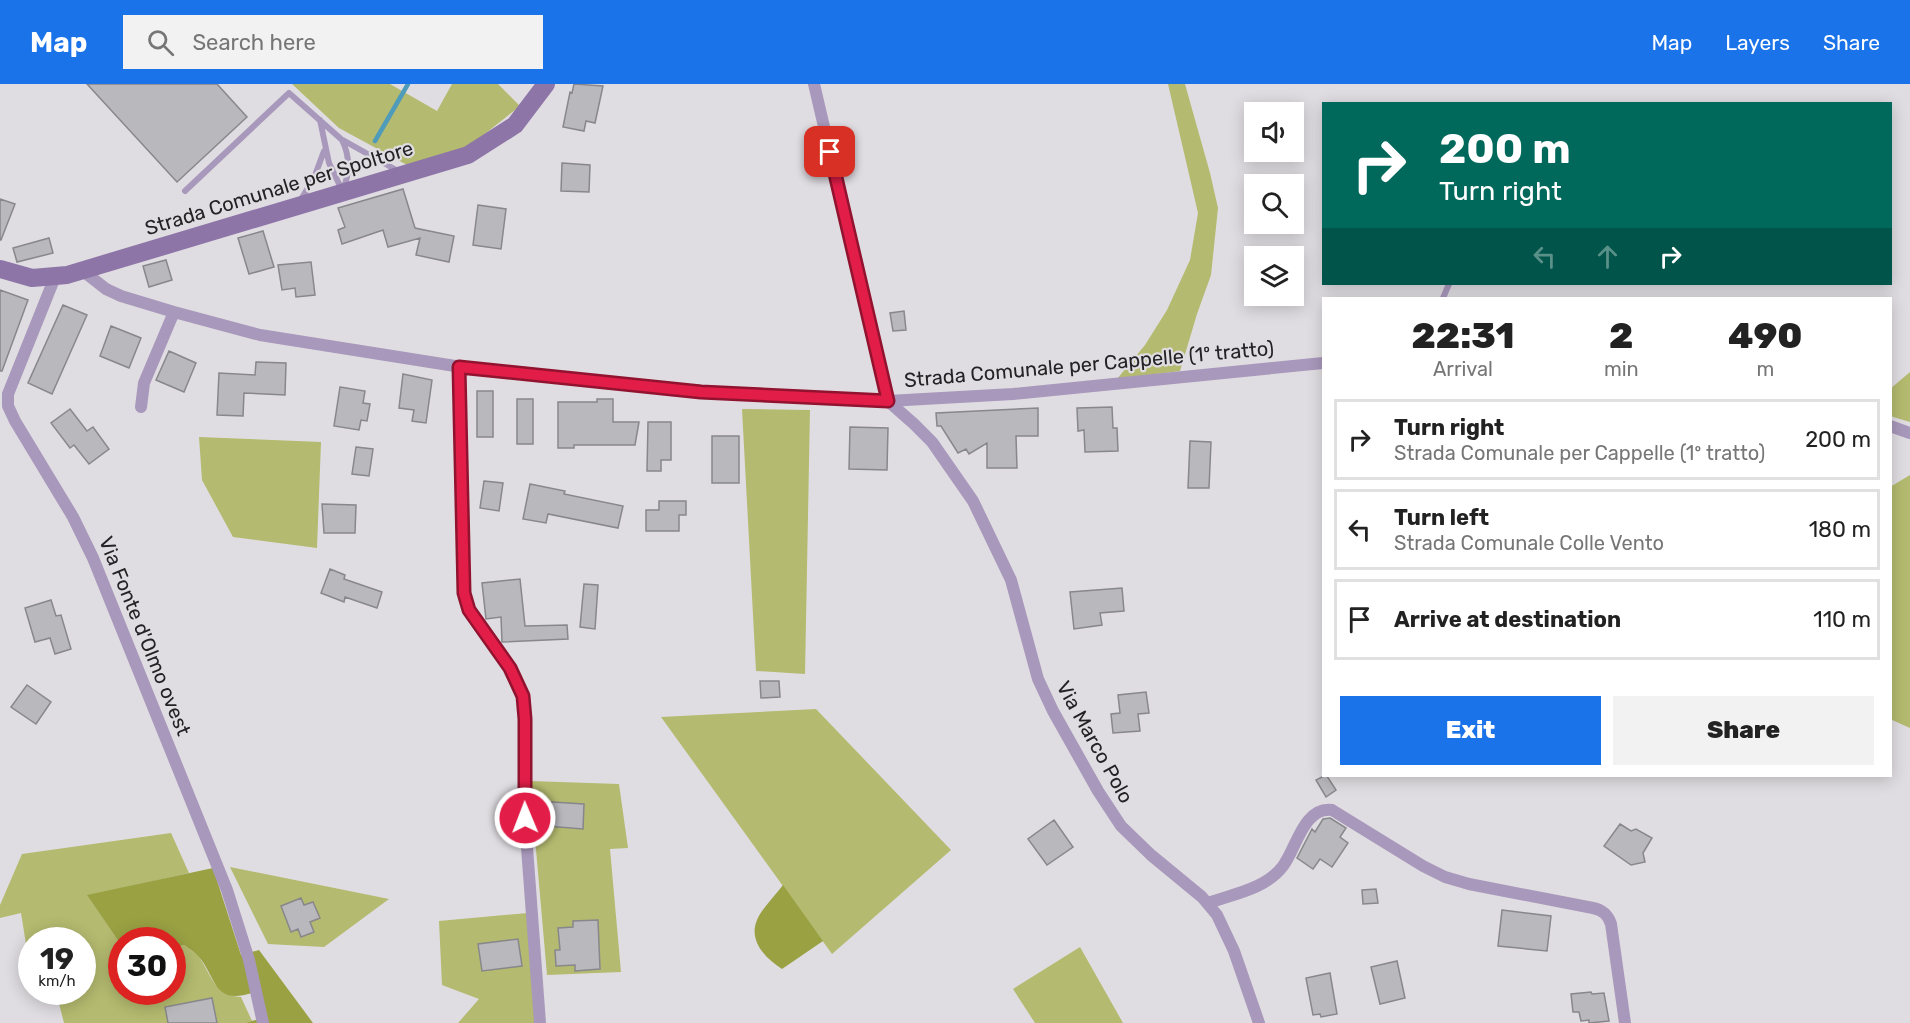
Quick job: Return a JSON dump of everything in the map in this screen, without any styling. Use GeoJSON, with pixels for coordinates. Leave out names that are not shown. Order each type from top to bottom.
{"type":"FeatureCollection","features":[{"type":"Feature","properties":{"kind":"street","name":"Strada Comunale per Spoltore"},"geometry":{"type":"LineString","coordinates":[[0,269],[32,278],[56,277],[83,271],[468,155],[515,125],[546,84]]}},
{"type":"Feature","properties":{"kind":"street"},"geometry":{"type":"LineString","coordinates":[[814,84],[888,401]]}},
{"type":"Feature","properties":{"kind":"street","name":"Strada Comunale per Cappelle (1º tratto)"},"geometry":{"type":"LineString","coordinates":[[83,271],[113,293],[174,312],[279,339],[459,367],[701,392],[888,401],[1013,394],[1322,363]]}},
{"type":"Feature","properties":{"kind":"street","name":"Via Fonte d'Olmo ovest"},"geometry":{"type":"LineString","coordinates":[[56,277],[9,394],[8,406],[15,422],[73,517],[93,558],[231,900],[253,974],[263,1023]]}},
{"type":"Feature","properties":{"kind":"street"},"geometry":{"type":"LineString","coordinates":[[141,407],[144,383],[174,312]]}},
{"type":"Feature","properties":{"kind":"street"},"geometry":{"type":"LineString","coordinates":[[459,367],[464,597],[472,615],[510,668],[525,704],[526,834],[540,1023]]}},
{"type":"Feature","properties":{"kind":"street","name":"Via Marco Polo"},"geometry":{"type":"LineString","coordinates":[[888,401],[932,442],[983,518],[1014,587],[1041,687],[1098,791],[1117,820],[1133,838],[1208,903],[1217,915],[1227,933],[1259,1023]]}},
{"type":"Feature","properties":{"kind":"street"},"geometry":{"type":"LineString","coordinates":[[1892,427],[1910,433]]}},
{"type":"Feature","properties":{"kind":"street"},"geometry":{"type":"LineString","coordinates":[[1208,903],[1268,881],[1287,861],[1312,816],[1324,810],[1332,810],[1445,877],[1603,912],[1608,916],[1611,924],[1625,1023]]}},
{"type":"Feature","properties":{"kind":"lane"},"geometry":{"type":"LineString","coordinates":[[184,191],[289,93],[341,139],[404,174]]}},
{"type":"Feature","properties":{"kind":"lane"},"geometry":{"type":"LineString","coordinates":[[319,120],[329,163],[343,192]]}},
{"type":"Feature","properties":{"kind":"lane"},"geometry":{"type":"LineString","coordinates":[[341,139],[348,159],[348,175],[343,192]]}},
{"type":"Feature","properties":{"kind":"lane"},"geometry":{"type":"LineString","coordinates":[[295,207],[314,178],[324,147]]}},
{"type":"Feature","properties":{"kind":"green space"},"geometry":{"type":"Polygon","coordinates":[[[292,84],[390,84],[437,111],[452,84],[498,84],[520,106],[467,148],[407,165],[339,128],[292,84]]]}},
{"type":"Feature","properties":{"kind":"green space"},"geometry":{"type":"Polygon","coordinates":[[[1168,84],[1185,84],[1218,208],[1211,275],[1180,371],[1117,379],[1145,345],[1167,310],[1190,260],[1198,213],[1168,84]]]}},
{"type":"Feature","properties":{"kind":"green space"},"geometry":{"type":"Polygon","coordinates":[[[1910,372],[1910,422],[1892,417],[1892,387],[1910,372]]]}},
{"type":"Feature","properties":{"kind":"green space"},"geometry":{"type":"Polygon","coordinates":[[[742,409],[810,410],[805,674],[756,671],[742,409]]]}},
{"type":"Feature","properties":{"kind":"green space"},"geometry":{"type":"Polygon","coordinates":[[[199,437],[321,442],[317,548],[233,537],[202,480],[199,437]]]}},
{"type":"Feature","properties":{"kind":"green space"},"geometry":{"type":"Polygon","coordinates":[[[1910,475],[1910,728],[1892,720],[1892,486],[1910,475]]]}},
{"type":"Feature","properties":{"kind":"green space"},"geometry":{"type":"Polygon","coordinates":[[[816,709],[951,850],[832,954],[661,717],[816,709]]]}},
{"type":"Feature","properties":{"kind":"green space"},"geometry":{"type":"Polygon","coordinates":[[[530,781],[619,784],[628,848],[610,849],[621,972],[547,975],[530,781]]]}},
{"type":"Feature","properties":{"kind":"green space"},"geometry":{"type":"Polygon","coordinates":[[[171,833],[189,873],[88,896],[109,927],[108,1005],[186,1005],[186,946],[199,957],[219,988],[225,993],[241,997],[252,1021],[245,1023],[64,1023],[59,1005],[96,1005],[96,927],[23,927],[21,913],[0,918],[0,905],[22,854],[171,833]]]}},
{"type":"Feature","properties":{"kind":"green space"},"geometry":{"type":"Polygon","coordinates":[[[230,867],[389,899],[324,947],[268,944],[230,867]]]}},
{"type":"Feature","properties":{"kind":"green space"},"geometry":{"type":"Polygon","coordinates":[[[213,868],[241,955],[259,950],[313,1023],[245,1023],[259,1019],[252,993],[239,996],[229,995],[216,986],[203,962],[186,946],[186,927],[109,927],[87,895],[213,868]]]}},
{"type":"Feature","properties":{"kind":"green space"},"geometry":{"type":"Polygon","coordinates":[[[783,885],[823,941],[782,969],[760,949],[755,928],[762,911],[783,885]]]}},
{"type":"Feature","properties":{"kind":"green space"},"geometry":{"type":"Polygon","coordinates":[[[528,913],[536,1023],[458,1023],[479,999],[442,985],[439,921],[528,913]]]}},
{"type":"Feature","properties":{"kind":"green space"},"geometry":{"type":"Polygon","coordinates":[[[1080,947],[1123,1023],[1035,1023],[1013,989],[1080,947]]]}},
{"type":"Feature","properties":{"kind":"building"},"geometry":{"type":"Polygon","coordinates":[[[87,84],[217,84],[247,117],[177,182],[87,84]]]}},
{"type":"Feature","properties":{"kind":"building"},"geometry":{"type":"Polygon","coordinates":[[[574,84],[603,86],[595,123],[586,121],[584,131],[563,127],[570,92],[572,93],[574,84]]]}},
{"type":"Feature","properties":{"kind":"building"},"geometry":{"type":"Polygon","coordinates":[[[562,163],[590,165],[589,192],[561,191],[562,163]]]}},
{"type":"Feature","properties":{"kind":"building"},"geometry":{"type":"Polygon","coordinates":[[[403,189],[415,228],[454,236],[449,262],[416,255],[420,238],[388,247],[383,230],[342,244],[338,230],[345,227],[338,208],[403,189]]]}},
{"type":"Feature","properties":{"kind":"building"},"geometry":{"type":"Polygon","coordinates":[[[0,199],[15,204],[1,240],[0,240],[0,199]]]}},
{"type":"Feature","properties":{"kind":"building"},"geometry":{"type":"Polygon","coordinates":[[[478,205],[506,209],[501,249],[473,245],[478,205]]]}},
{"type":"Feature","properties":{"kind":"building"},"geometry":{"type":"Polygon","coordinates":[[[263,231],[274,267],[249,274],[238,238],[263,231]]]}},
{"type":"Feature","properties":{"kind":"building"},"geometry":{"type":"Polygon","coordinates":[[[49,238],[53,253],[17,262],[13,248],[49,238]]]}},
{"type":"Feature","properties":{"kind":"building"},"geometry":{"type":"Polygon","coordinates":[[[166,260],[172,280],[149,287],[143,266],[166,260]]]}},
{"type":"Feature","properties":{"kind":"building"},"geometry":{"type":"Polygon","coordinates":[[[311,262],[315,295],[296,297],[295,288],[282,290],[278,265],[311,262]]]}},
{"type":"Feature","properties":{"kind":"building"},"geometry":{"type":"Polygon","coordinates":[[[0,290],[28,300],[2,371],[0,371],[0,290]]]}},
{"type":"Feature","properties":{"kind":"building"},"geometry":{"type":"Polygon","coordinates":[[[63,305],[87,315],[52,394],[28,383],[63,305]]]}},
{"type":"Feature","properties":{"kind":"building"},"geometry":{"type":"Polygon","coordinates":[[[904,311],[906,330],[893,331],[890,313],[904,311]]]}},
{"type":"Feature","properties":{"kind":"building"},"geometry":{"type":"Polygon","coordinates":[[[111,326],[141,338],[129,368],[100,356],[111,326]]]}},
{"type":"Feature","properties":{"kind":"building"},"geometry":{"type":"Polygon","coordinates":[[[169,351],[196,363],[184,392],[156,380],[169,351]]]}},
{"type":"Feature","properties":{"kind":"building"},"geometry":{"type":"Polygon","coordinates":[[[256,362],[286,363],[285,395],[244,393],[243,416],[217,415],[219,373],[255,375],[256,362]]]}},
{"type":"Feature","properties":{"kind":"building"},"geometry":{"type":"Polygon","coordinates":[[[403,374],[432,380],[426,423],[412,421],[414,410],[399,408],[403,374]]]}},
{"type":"Feature","properties":{"kind":"building"},"geometry":{"type":"Polygon","coordinates":[[[340,387],[365,391],[363,403],[370,404],[367,421],[361,420],[359,430],[334,426],[340,387]]]}},
{"type":"Feature","properties":{"kind":"building"},"geometry":{"type":"Polygon","coordinates":[[[477,391],[493,391],[493,437],[477,437],[477,391]]]}},
{"type":"Feature","properties":{"kind":"building"},"geometry":{"type":"Polygon","coordinates":[[[517,399],[533,399],[533,444],[517,444],[517,399]]]}},
{"type":"Feature","properties":{"kind":"building"},"geometry":{"type":"Polygon","coordinates":[[[597,399],[613,399],[613,422],[639,422],[635,445],[574,445],[574,448],[558,448],[558,402],[597,402],[597,399]]]}},
{"type":"Feature","properties":{"kind":"building"},"geometry":{"type":"Polygon","coordinates":[[[1112,407],[1113,428],[1117,428],[1118,451],[1085,452],[1084,430],[1078,431],[1077,408],[1112,407]]]}},
{"type":"Feature","properties":{"kind":"building"},"geometry":{"type":"Polygon","coordinates":[[[1038,408],[1038,436],[1016,436],[1017,468],[987,468],[987,443],[969,454],[966,449],[958,453],[941,426],[937,426],[936,413],[1038,408]]]}},
{"type":"Feature","properties":{"kind":"building"},"geometry":{"type":"Polygon","coordinates":[[[70,409],[87,431],[93,427],[109,449],[89,464],[74,445],[70,448],[51,423],[70,409]]]}},
{"type":"Feature","properties":{"kind":"building"},"geometry":{"type":"Polygon","coordinates":[[[648,422],[671,422],[671,460],[661,460],[661,471],[647,471],[648,422]]]}},
{"type":"Feature","properties":{"kind":"building"},"geometry":{"type":"Polygon","coordinates":[[[850,427],[888,428],[887,470],[849,469],[850,427]]]}},
{"type":"Feature","properties":{"kind":"building"},"geometry":{"type":"Polygon","coordinates":[[[712,436],[739,436],[739,483],[712,483],[712,436]]]}},
{"type":"Feature","properties":{"kind":"building"},"geometry":{"type":"Polygon","coordinates":[[[1190,441],[1211,442],[1209,488],[1188,488],[1190,441]]]}},
{"type":"Feature","properties":{"kind":"building"},"geometry":{"type":"Polygon","coordinates":[[[356,447],[373,449],[369,476],[352,474],[356,447]]]}},
{"type":"Feature","properties":{"kind":"building"},"geometry":{"type":"Polygon","coordinates":[[[484,481],[503,483],[499,511],[480,508],[484,481]]]}},
{"type":"Feature","properties":{"kind":"building"},"geometry":{"type":"Polygon","coordinates":[[[530,484],[565,491],[564,494],[623,506],[618,528],[548,514],[546,523],[523,519],[530,484]]]}},
{"type":"Feature","properties":{"kind":"building"},"geometry":{"type":"Polygon","coordinates":[[[659,501],[686,501],[686,515],[679,515],[679,531],[646,531],[646,510],[659,510],[659,501]]]}},
{"type":"Feature","properties":{"kind":"building"},"geometry":{"type":"Polygon","coordinates":[[[322,504],[356,505],[355,533],[324,533],[322,504]]]}},
{"type":"Feature","properties":{"kind":"building"},"geometry":{"type":"Polygon","coordinates":[[[330,569],[345,575],[344,579],[382,592],[377,608],[345,597],[344,602],[321,593],[330,569]]]}},
{"type":"Feature","properties":{"kind":"building"},"geometry":{"type":"Polygon","coordinates":[[[520,579],[525,626],[567,625],[568,639],[502,642],[501,617],[486,619],[482,583],[520,579]]]}},
{"type":"Feature","properties":{"kind":"building"},"geometry":{"type":"Polygon","coordinates":[[[584,584],[598,585],[595,629],[580,627],[584,584]]]}},
{"type":"Feature","properties":{"kind":"building"},"geometry":{"type":"Polygon","coordinates":[[[1122,588],[1124,611],[1100,613],[1102,625],[1074,629],[1070,592],[1122,588]]]}},
{"type":"Feature","properties":{"kind":"building"},"geometry":{"type":"Polygon","coordinates":[[[51,600],[56,616],[61,615],[71,649],[55,654],[50,638],[35,642],[25,608],[51,600]]]}},
{"type":"Feature","properties":{"kind":"building"},"geometry":{"type":"Polygon","coordinates":[[[760,681],[779,681],[780,697],[761,698],[760,681]]]}},
{"type":"Feature","properties":{"kind":"building"},"geometry":{"type":"Polygon","coordinates":[[[27,685],[51,702],[36,724],[11,707],[27,685]]]}},
{"type":"Feature","properties":{"kind":"building"},"geometry":{"type":"Polygon","coordinates":[[[1146,692],[1149,713],[1138,714],[1140,731],[1113,733],[1111,714],[1120,713],[1118,695],[1146,692]]]}},
{"type":"Feature","properties":{"kind":"building"},"geometry":{"type":"Polygon","coordinates":[[[1328,777],[1336,790],[1326,797],[1316,780],[1328,777]]]}},
{"type":"Feature","properties":{"kind":"building"},"geometry":{"type":"Polygon","coordinates":[[[535,801],[584,804],[583,829],[534,825],[535,801]]]}},
{"type":"Feature","properties":{"kind":"building"},"geometry":{"type":"Polygon","coordinates":[[[1330,818],[1346,828],[1340,837],[1348,843],[1332,867],[1320,859],[1313,869],[1297,858],[1312,829],[1315,832],[1323,819],[1330,818]]]}},
{"type":"Feature","properties":{"kind":"building"},"geometry":{"type":"Polygon","coordinates":[[[1054,820],[1073,847],[1047,865],[1028,839],[1054,820]]]}},
{"type":"Feature","properties":{"kind":"building"},"geometry":{"type":"Polygon","coordinates":[[[1620,824],[1631,831],[1636,829],[1652,838],[1643,853],[1645,862],[1631,865],[1604,846],[1620,824]]]}},
{"type":"Feature","properties":{"kind":"building"},"geometry":{"type":"Polygon","coordinates":[[[1376,889],[1378,903],[1363,904],[1362,890],[1376,889]]]}},
{"type":"Feature","properties":{"kind":"building"},"geometry":{"type":"Polygon","coordinates":[[[301,898],[304,905],[313,902],[320,918],[310,922],[314,932],[301,937],[298,929],[291,932],[281,906],[301,898]]]}},
{"type":"Feature","properties":{"kind":"building"},"geometry":{"type":"Polygon","coordinates":[[[1502,910],[1551,916],[1547,951],[1498,946],[1502,910]]]}},
{"type":"Feature","properties":{"kind":"building"},"geometry":{"type":"Polygon","coordinates":[[[598,920],[600,969],[575,971],[575,965],[556,966],[555,950],[560,950],[558,928],[573,927],[573,921],[598,920]]]}},
{"type":"Feature","properties":{"kind":"building"},"geometry":{"type":"Polygon","coordinates":[[[518,939],[522,966],[482,971],[478,944],[518,939]]]}},
{"type":"Feature","properties":{"kind":"building"},"geometry":{"type":"Polygon","coordinates":[[[1397,961],[1405,998],[1380,1004],[1371,967],[1397,961]]]}},
{"type":"Feature","properties":{"kind":"building"},"geometry":{"type":"Polygon","coordinates":[[[1330,973],[1337,1014],[1321,1017],[1320,1014],[1313,1015],[1306,978],[1330,973]]]}},
{"type":"Feature","properties":{"kind":"building"},"geometry":{"type":"Polygon","coordinates":[[[1591,992],[1592,994],[1604,993],[1609,1021],[1589,1023],[1589,1020],[1581,1021],[1579,1012],[1573,1012],[1571,994],[1591,992]]]}},
{"type":"Feature","properties":{"kind":"building"},"geometry":{"type":"Polygon","coordinates":[[[212,998],[217,1023],[168,1023],[165,1007],[186,1005],[186,1003],[212,998]]]}},
{"type":"Feature","properties":{"kind":"waterway"},"geometry":{"type":"LineString","coordinates":[[375,141],[408,84]]}},
{"type":"Feature","properties":{"kind":"route"},"geometry":{"type":"LineString","coordinates":[[525,818],[523,696],[504,658],[469,610],[464,593],[459,367],[701,392],[888,401],[830,152]]}}]}
